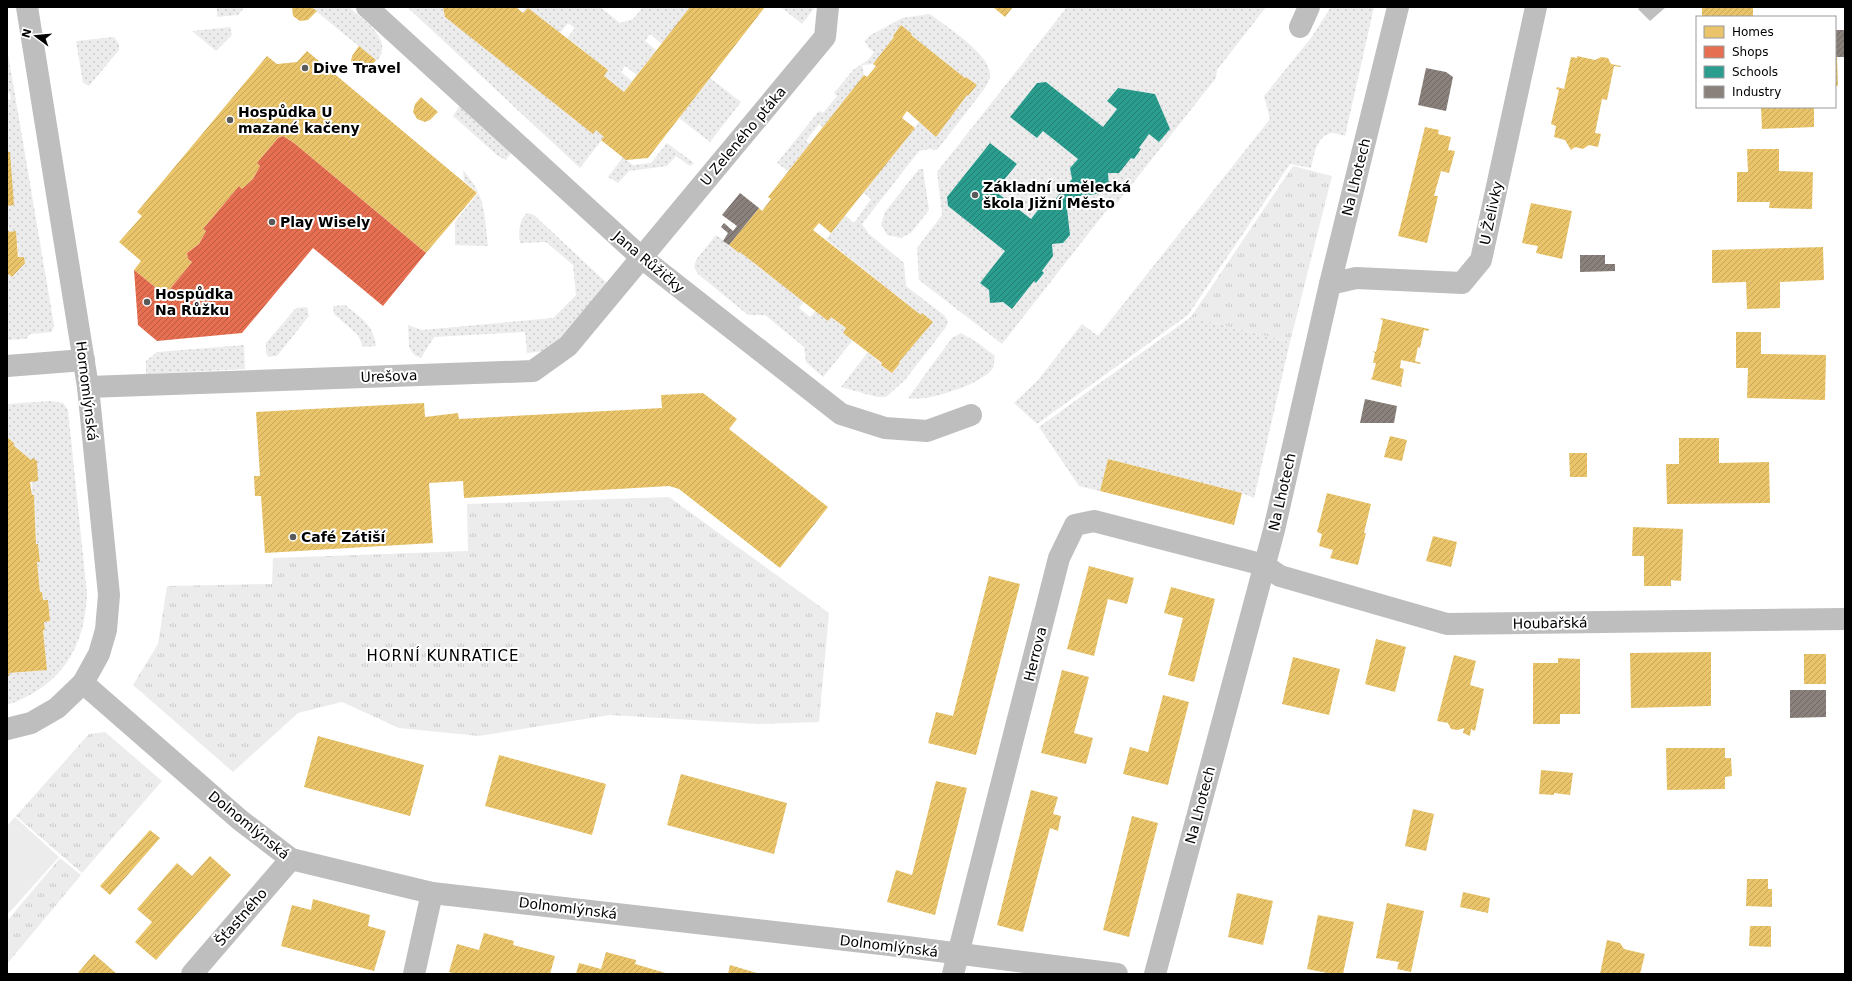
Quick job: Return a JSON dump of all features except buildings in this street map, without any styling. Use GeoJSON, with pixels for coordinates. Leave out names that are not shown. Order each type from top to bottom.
{"type":"FeatureCollection","features":[{"type":"Feature","properties":{"kind":"street","name":"Hornomlýnská"},"geometry":{"type":"LineString","coordinates":[[7,730],[30,723],[57,708],[83,683],[99,654],[106,630],[109,595],[88,386],[27,7]]}},
{"type":"Feature","properties":{"kind":"street","name":"Jana Růžičky"},"geometry":{"type":"LineString","coordinates":[[367,7],[642,258],[841,414],[884,428],[927,431],[971,415]]}},
{"type":"Feature","properties":{"kind":"street","name":"U Zeleného ptáka"},"geometry":{"type":"LineString","coordinates":[[642,258],[825,37],[828,7]]}},
{"type":"Feature","properties":{"kind":"street"},"geometry":{"type":"LineString","coordinates":[[1300,27],[1309,7]]}},
{"type":"Feature","properties":{"kind":"street","name":"Na Lhotech"},"geometry":{"type":"LineString","coordinates":[[1155,974],[1277,518],[1330,284],[1398,7]]}},
{"type":"Feature","properties":{"kind":"street","name":"U Želivky"},"geometry":{"type":"LineString","coordinates":[[1330,284],[1356,278],[1462,283],[1481,260],[1536,7]]}},
{"type":"Feature","properties":{"kind":"street","name":"Urešova"},"geometry":{"type":"LineString","coordinates":[[88,386],[534,371],[568,346],[642,258]]}},
{"type":"Feature","properties":{"kind":"street"},"geometry":{"type":"LineString","coordinates":[[7,366],[84,360]]}},
{"type":"Feature","properties":{"kind":"street","name":"Herrova"},"geometry":{"type":"LineString","coordinates":[[955,964],[1059,558],[1075,525],[1094,521],[1264,565]]}},
{"type":"Feature","properties":{"kind":"street","name":"Houbařská"},"geometry":{"type":"LineString","coordinates":[[1264,565],[1280,576],[1286,578],[1447,624],[1845,619]]}},
{"type":"Feature","properties":{"kind":"street","name":"Dolnomlýnská"},"geometry":{"type":"LineString","coordinates":[[83,683],[240,820],[291,859],[432,893],[955,964],[1118,974]]}},
{"type":"Feature","properties":{"kind":"street","name":"Šťastného"},"geometry":{"type":"LineString","coordinates":[[192,974],[291,859]]}},
{"type":"Feature","properties":{"kind":"street"},"geometry":{"type":"LineString","coordinates":[[414,974],[432,893]]}},
{"type":"Feature","properties":{"kind":"green space"},"geometry":{"type":"Polygon","coordinates":[[[217,7],[243,7],[243,9],[238,15],[217,17],[217,7]]]}},
{"type":"Feature","properties":{"kind":"green space"},"geometry":{"type":"Polygon","coordinates":[[[311,7],[349,7],[369,24],[380,38],[382,53],[377,61],[311,7]]]}},
{"type":"Feature","properties":{"kind":"green space"},"geometry":{"type":"Polygon","coordinates":[[[407,7],[443,7],[445,17],[592,133],[596,130],[604,137],[580,168],[407,7]]]}},
{"type":"Feature","properties":{"kind":"green space"},"geometry":{"type":"Polygon","coordinates":[[[526,7],[600,7],[620,23],[633,19],[643,7],[690,7],[662,44],[650,34],[645,41],[656,50],[637,75],[625,66],[621,72],[632,81],[624,92],[604,76],[608,70],[567,38],[575,28],[568,23],[560,33],[528,8],[523,13],[522,12],[526,7]]]}},
{"type":"Feature","properties":{"kind":"green space"},"geometry":{"type":"Polygon","coordinates":[[[781,7],[815,7],[802,24],[781,7]]]}},
{"type":"Feature","properties":{"kind":"green space"},"geometry":{"type":"Polygon","coordinates":[[[1067,7],[1266,7],[1217,70],[1216,78],[1118,202],[1110,206],[1002,344],[919,280],[917,248],[942,215],[937,172],[1067,7]],[[1046,82],[1037,83],[1010,117],[1037,138],[1043,131],[1078,159],[1070,168],[1072,179],[1048,208],[1038,210],[1031,219],[995,191],[1017,164],[990,143],[947,197],[948,206],[1005,251],[980,283],[989,290],[991,303],[1034,281],[1037,283],[1044,273],[1042,271],[1053,256],[1052,244],[1063,243],[1070,235],[1067,208],[1076,197],[1103,193],[1109,186],[1108,173],[1119,172],[1131,158],[1134,159],[1141,150],[1139,148],[1149,134],[1159,142],[1169,129],[1155,94],[1117,88],[1107,101],[1117,109],[1103,127],[1046,82]]]}},
{"type":"Feature","properties":{"kind":"green space"},"geometry":{"type":"Polygon","coordinates":[[[1331,7],[1374,7],[1345,136],[1332,133],[1322,138],[1317,147],[1311,168],[1290,164],[1188,315],[1037,424],[1014,403],[1038,380],[1082,324],[1098,336],[1270,119],[1264,96],[1311,38],[1331,7]]]}},
{"type":"Feature","properties":{"kind":"green space"},"geometry":{"type":"Polygon","coordinates":[[[930,14],[956,33],[976,51],[989,68],[990,77],[985,88],[937,150],[930,149],[919,151],[862,224],[869,234],[904,263],[906,286],[945,316],[948,322],[946,327],[905,380],[886,397],[877,397],[841,387],[868,352],[892,373],[900,363],[899,362],[922,314],[921,315],[826,239],[845,215],[854,223],[871,199],[863,192],[920,121],[936,136],[967,95],[968,96],[977,85],[966,77],[965,78],[901,26],[873,64],[862,65],[864,75],[823,127],[819,124],[806,141],[810,144],[788,171],[777,163],[819,111],[823,113],[837,96],[834,93],[853,70],[869,59],[874,52],[868,47],[865,41],[869,36],[902,18],[930,14]]]}},
{"type":"Feature","properties":{"kind":"green space"},"geometry":{"type":"Polygon","coordinates":[[[230,27],[232,35],[216,51],[192,31],[230,27]]]}},
{"type":"Feature","properties":{"kind":"green space"},"geometry":{"type":"Polygon","coordinates":[[[114,37],[119,44],[119,50],[89,86],[83,83],[76,41],[114,37]]]}},
{"type":"Feature","properties":{"kind":"green space"},"geometry":{"type":"Polygon","coordinates":[[[7,48],[54,325],[52,332],[30,334],[26,339],[7,340],[7,277],[9,274],[13,277],[25,262],[24,257],[19,257],[16,231],[9,232],[7,213],[7,100],[11,99],[10,94],[7,91],[7,48]]]}},
{"type":"Feature","properties":{"kind":"green space"},"geometry":{"type":"Polygon","coordinates":[[[710,78],[741,102],[710,142],[679,118],[710,78]]]}},
{"type":"Feature","properties":{"kind":"green space"},"geometry":{"type":"Polygon","coordinates":[[[462,102],[511,153],[506,160],[498,156],[453,116],[462,102]]]}},
{"type":"Feature","properties":{"kind":"green space"},"geometry":{"type":"Polygon","coordinates":[[[667,143],[694,163],[690,166],[676,156],[667,166],[629,171],[618,183],[608,177],[623,157],[633,165],[651,163],[667,143]]]}},
{"type":"Feature","properties":{"kind":"green space"},"geometry":{"type":"Polygon","coordinates":[[[1293,166],[1332,176],[1290,342],[1191,317],[1293,166]]]}},
{"type":"Feature","properties":{"kind":"green space"},"geometry":{"type":"Polygon","coordinates":[[[919,169],[923,169],[929,210],[911,233],[901,238],[887,235],[881,224],[885,212],[919,169]]]}},
{"type":"Feature","properties":{"kind":"green space"},"geometry":{"type":"Polygon","coordinates":[[[463,170],[471,179],[476,188],[483,205],[488,246],[455,245],[455,222],[478,193],[464,181],[463,170]]]}},
{"type":"Feature","properties":{"kind":"green space"},"geometry":{"type":"Polygon","coordinates":[[[527,213],[534,215],[610,286],[606,293],[547,351],[527,353],[525,332],[434,337],[421,358],[414,355],[409,347],[408,325],[422,330],[553,318],[576,295],[573,265],[546,242],[520,243],[520,227],[522,219],[527,213]]]}},
{"type":"Feature","properties":{"kind":"green space"},"geometry":{"type":"Polygon","coordinates":[[[716,235],[804,302],[799,308],[810,317],[815,311],[828,321],[831,317],[846,328],[843,333],[853,340],[823,377],[806,362],[804,347],[765,315],[748,315],[698,274],[694,267],[696,260],[716,235]]]}},
{"type":"Feature","properties":{"kind":"green space"},"geometry":{"type":"Polygon","coordinates":[[[345,305],[366,322],[375,338],[376,346],[363,347],[358,335],[334,314],[333,306],[345,305]]]}},
{"type":"Feature","properties":{"kind":"green space"},"geometry":{"type":"Polygon","coordinates":[[[307,307],[309,316],[277,356],[268,357],[266,352],[266,343],[296,308],[307,307]]]}},
{"type":"Feature","properties":{"kind":"green space"},"geometry":{"type":"Polygon","coordinates":[[[1191,317],[1290,342],[1254,498],[1242,493],[1108,459],[1100,491],[1079,486],[1039,427],[1191,317]]]}},
{"type":"Feature","properties":{"kind":"green space"},"geometry":{"type":"Polygon","coordinates":[[[961,333],[978,343],[995,356],[993,368],[978,380],[953,391],[927,398],[908,398],[952,338],[961,333]]]}},
{"type":"Feature","properties":{"kind":"green space"},"geometry":{"type":"Polygon","coordinates":[[[244,345],[245,369],[146,374],[146,361],[157,352],[244,345]]]}},
{"type":"Feature","properties":{"kind":"green space"},"geometry":{"type":"Polygon","coordinates":[[[50,401],[63,403],[68,410],[87,594],[85,614],[75,649],[55,676],[42,688],[7,705],[7,677],[9,677],[9,673],[47,670],[43,630],[45,630],[44,622],[50,621],[48,600],[43,600],[42,592],[40,592],[37,562],[40,562],[38,544],[36,544],[31,460],[13,445],[15,444],[7,437],[7,404],[50,401]]]}},
{"type":"Feature","properties":{"kind":"green space"},"geometry":{"type":"Polygon","coordinates":[[[669,497],[829,613],[819,722],[759,724],[610,715],[479,736],[399,728],[342,702],[298,713],[233,772],[133,685],[158,644],[167,586],[272,584],[273,558],[468,551],[467,504],[669,497]]]}},
{"type":"Feature","properties":{"kind":"green space"},"geometry":{"type":"Polygon","coordinates":[[[105,732],[162,781],[82,873],[16,816],[89,734],[105,732]]]}},
{"type":"Feature","properties":{"kind":"green space"},"geometry":{"type":"Polygon","coordinates":[[[15,817],[59,857],[7,915],[7,826],[15,817]]]}},
{"type":"Feature","properties":{"kind":"green space"},"geometry":{"type":"Polygon","coordinates":[[[60,858],[81,875],[7,964],[7,921],[60,858]]]}},
{"type":"Feature","properties":{"kind":"shaded area"},"geometry":{"type":"Polygon","coordinates":[[[1641,7],[1666,7],[1650,21],[1638,9],[1641,7]]]}},
{"type":"Feature","properties":{"kind":"place","name":"Dive Travel"},"geometry":{"type":"Point","coordinates":[305,68]}},
{"type":"Feature","properties":{"kind":"place","name":"Hospůdka U mazané kačeny"},"geometry":{"type":"Point","coordinates":[230,120]}},
{"type":"Feature","properties":{"kind":"place","name":"Základní umělecká škola Jižní Město"},"geometry":{"type":"Point","coordinates":[975,195]}},
{"type":"Feature","properties":{"kind":"place","name":"Play Wisely"},"geometry":{"type":"Point","coordinates":[272,222]}},
{"type":"Feature","properties":{"kind":"place","name":"Hospůdka Na Růžku"},"geometry":{"type":"Point","coordinates":[147,302]}},
{"type":"Feature","properties":{"kind":"place","name":"Café Zátiší"},"geometry":{"type":"Point","coordinates":[293,537]}},
{"type":"Feature","properties":{"kind":"district","name":"HORNÍ KUNRATICE"},"geometry":{"type":"Point","coordinates":[443,656]}}]}
